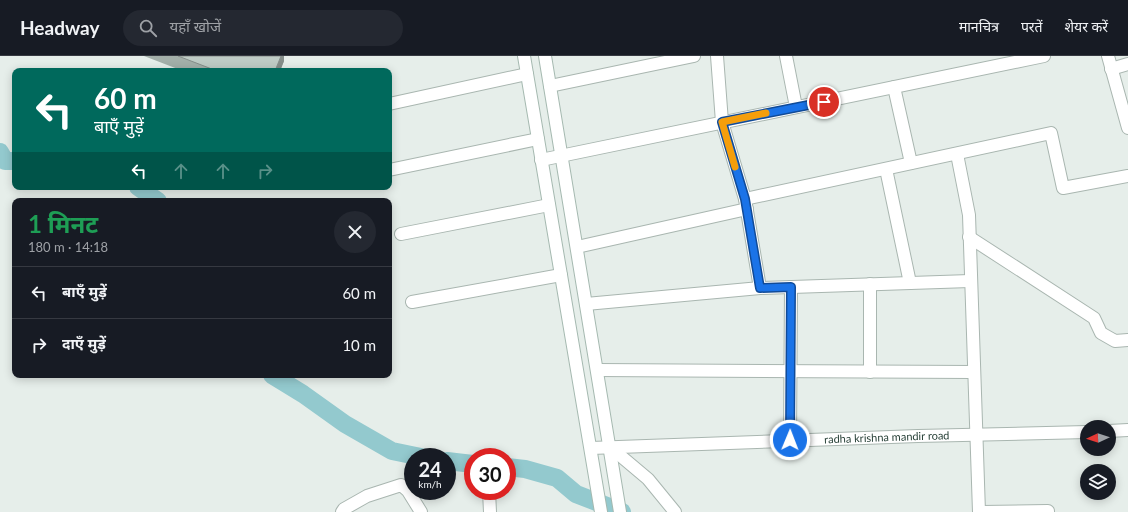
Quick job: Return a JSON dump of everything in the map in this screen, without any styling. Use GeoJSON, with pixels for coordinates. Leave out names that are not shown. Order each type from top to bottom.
{"type":"FeatureCollection","features":[{"type":"Feature","properties":{"kind":"street"},"geometry":{"type":"LineString","coordinates":[[524,56],[601,512]]}},
{"type":"Feature","properties":{"kind":"street"},"geometry":{"type":"LineString","coordinates":[[545,56],[620,512]]}},
{"type":"Feature","properties":{"kind":"street"},"geometry":{"type":"LineString","coordinates":[[550,86],[694,56]]}},
{"type":"Feature","properties":{"kind":"street"},"geometry":{"type":"LineString","coordinates":[[717,56],[722,122],[746,204],[760,288]]}},
{"type":"Feature","properties":{"kind":"street"},"geometry":{"type":"LineString","coordinates":[[786,56],[796,107]]}},
{"type":"Feature","properties":{"kind":"street"},"geometry":{"type":"LineString","coordinates":[[1108,56],[1128,128]]}},
{"type":"Feature","properties":{"kind":"street"},"geometry":{"type":"LineString","coordinates":[[541,160],[1037,57]]}},
{"type":"Feature","properties":{"kind":"street"},"geometry":{"type":"LineString","coordinates":[[1111,69],[1128,64]]}},
{"type":"Feature","properties":{"kind":"street"},"geometry":{"type":"LineString","coordinates":[[392,103],[527,74]]}},
{"type":"Feature","properties":{"kind":"street"},"geometry":{"type":"LineString","coordinates":[[894,87],[911,163]]}},
{"type":"Feature","properties":{"kind":"street"},"geometry":{"type":"LineString","coordinates":[[577,247],[886,168],[1051,133],[1063,188],[1128,176]]}},
{"type":"Feature","properties":{"kind":"street"},"geometry":{"type":"LineString","coordinates":[[392,169],[538,139]]}},
{"type":"Feature","properties":{"kind":"street"},"geometry":{"type":"LineString","coordinates":[[957,154],[969,216],[970,281],[980,512],[1048,510],[1048,512]]}},
{"type":"Feature","properties":{"kind":"street"},"geometry":{"type":"LineString","coordinates":[[886,168],[910,283]]}},
{"type":"Feature","properties":{"kind":"street"},"geometry":{"type":"LineString","coordinates":[[401,234],[549,205]]}},
{"type":"Feature","properties":{"kind":"street"},"geometry":{"type":"LineString","coordinates":[[969,237],[1094,318],[1102,333],[1115,341],[1128,340]]}},
{"type":"Feature","properties":{"kind":"street"},"geometry":{"type":"LineString","coordinates":[[412,302],[561,275]]}},
{"type":"Feature","properties":{"kind":"street"},"geometry":{"type":"LineString","coordinates":[[586,304],[760,288],[970,281]]}},
{"type":"Feature","properties":{"kind":"street"},"geometry":{"type":"LineString","coordinates":[[870,284],[870,372]]}},
{"type":"Feature","properties":{"kind":"street"},"geometry":{"type":"LineString","coordinates":[[790,440],[791,287]]}},
{"type":"Feature","properties":{"kind":"street"},"geometry":{"type":"LineString","coordinates":[[597,370],[974,372]]}},
{"type":"Feature","properties":{"kind":"street"},"geometry":{"type":"LineString","coordinates":[[1116,431],[1128,430]]}},
{"type":"Feature","properties":{"kind":"street","name":"radha krishna mandir road"},"geometry":{"type":"LineString","coordinates":[[592,454],[610,447],[976,434],[1080,432]]}},
{"type":"Feature","properties":{"kind":"street"},"geometry":{"type":"LineString","coordinates":[[610,447],[648,480],[675,512]]}},
{"type":"Feature","properties":{"kind":"street"},"geometry":{"type":"LineString","coordinates":[[342,512],[344,509],[367,496],[401,485],[408,491],[421,512]]}},
{"type":"Feature","properties":{"kind":"street"},"geometry":{"type":"LineString","coordinates":[[489,500],[490,512]]}},
{"type":"Feature","properties":{"kind":"building"},"geometry":{"type":"Polygon","coordinates":[[[178,56],[281,56],[276,68],[209,68],[178,56]]]}},
{"type":"Feature","properties":{"kind":"waterway"},"geometry":{"type":"LineString","coordinates":[[0,152],[5,161],[12,161]]}},
{"type":"Feature","properties":{"kind":"waterway"},"geometry":{"type":"LineString","coordinates":[[142,190],[154,198]]}},
{"type":"Feature","properties":{"kind":"waterway"},"geometry":{"type":"LineString","coordinates":[[277,378],[303,394],[345,424],[392,451],[404,453]]}},
{"type":"Feature","properties":{"kind":"waterway"},"geometry":{"type":"LineString","coordinates":[[456,462],[464,463]]}},
{"type":"Feature","properties":{"kind":"waterway"},"geometry":{"type":"LineString","coordinates":[[516,468],[557,478],[576,494],[622,512]]}},
{"type":"Feature","properties":{"kind":"slow traffic"},"geometry":{"type":"LineString","coordinates":[[735,167],[722,122],[766,113]]}},
{"type":"Feature","properties":{"kind":"route"},"geometry":{"type":"LineString","coordinates":[[790,440],[791,287],[760,288],[745,199],[722,122],[824,102]]}}]}
